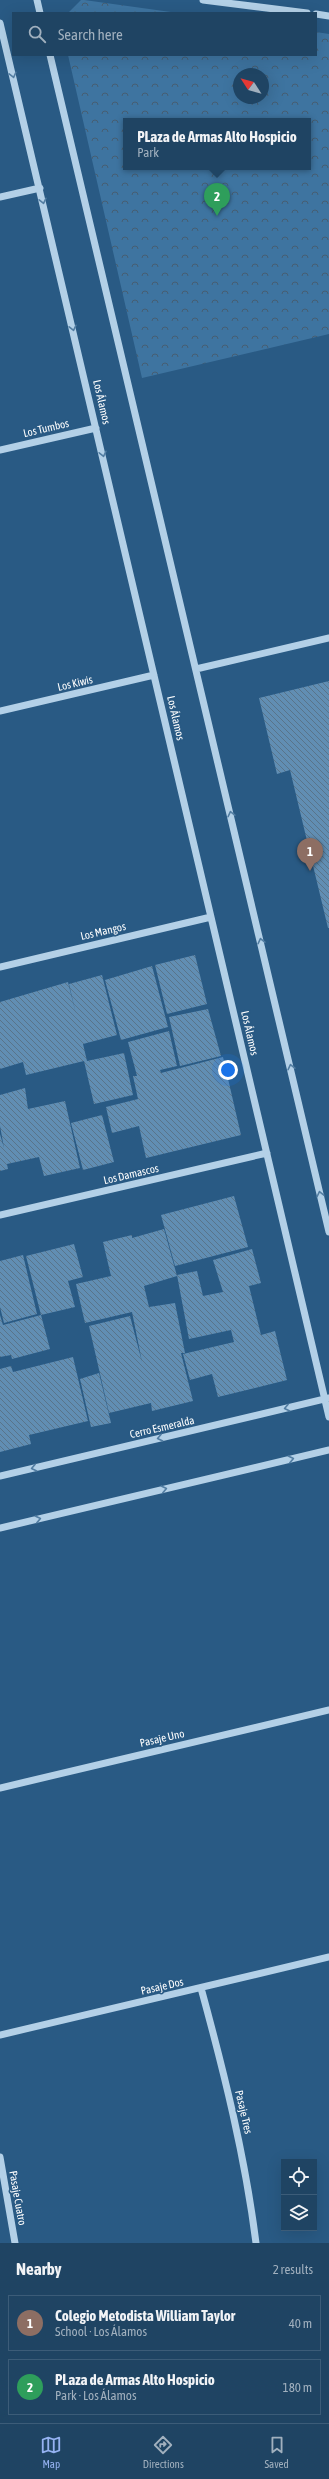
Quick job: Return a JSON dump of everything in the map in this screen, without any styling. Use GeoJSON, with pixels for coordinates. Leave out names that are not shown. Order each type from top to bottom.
{"type":"FeatureCollection","features":[{"type":"Feature","properties":{"kind":"street"},"geometry":{"type":"LineString","coordinates":[[37,0],[40,12]]}},
{"type":"Feature","properties":{"kind":"street"},"geometry":{"type":"LineString","coordinates":[[203,0],[245,2],[301,12]]}},
{"type":"Feature","properties":{"kind":"street"},"geometry":{"type":"LineString","coordinates":[[317,14],[329,16]]}},
{"type":"Feature","properties":{"kind":"street","name":"Los Álamos"},"geometry":{"type":"LineString","coordinates":[[0,23],[267,1153],[327,1399],[329,1417]]}},
{"type":"Feature","properties":{"kind":"street"},"geometry":{"type":"LineString","coordinates":[[50,56],[329,1232]]}},
{"type":"Feature","properties":{"kind":"street"},"geometry":{"type":"LineString","coordinates":[[0,197],[40,188]]}},
{"type":"Feature","properties":{"kind":"street","name":"Los Tumbos"},"geometry":{"type":"LineString","coordinates":[[0,450],[96,428]]}},
{"type":"Feature","properties":{"kind":"street"},"geometry":{"type":"LineString","coordinates":[[196,669],[329,638]]}},
{"type":"Feature","properties":{"kind":"street","name":"Los Kiwis"},"geometry":{"type":"LineString","coordinates":[[0,711],[154,675]]}},
{"type":"Feature","properties":{"kind":"street","name":"Los Mangos"},"geometry":{"type":"LineString","coordinates":[[0,967],[211,917]]}},
{"type":"Feature","properties":{"kind":"street","name":"Los Damascos"},"geometry":{"type":"LineString","coordinates":[[0,1215],[267,1153]]}},
{"type":"Feature","properties":{"kind":"street","name":"Cerro Esmeralda"},"geometry":{"type":"LineString","coordinates":[[0,1476],[327,1399]]}},
{"type":"Feature","properties":{"kind":"street"},"geometry":{"type":"LineString","coordinates":[[0,1528],[329,1450]]}},
{"type":"Feature","properties":{"kind":"street","name":"Pasaje Uno"},"geometry":{"type":"LineString","coordinates":[[0,1788],[329,1710]]}},
{"type":"Feature","properties":{"kind":"street","name":"Pasaje Dos"},"geometry":{"type":"LineString","coordinates":[[0,2036],[329,1957]]}},
{"type":"Feature","properties":{"kind":"street","name":"Pasaje Tres"},"geometry":{"type":"LineString","coordinates":[[200,1988],[222,2066],[240,2147],[256,2243]]}},
{"type":"Feature","properties":{"kind":"street","name":"Pasaje Cuatro"},"geometry":{"type":"LineString","coordinates":[[0,2157],[15,2243]]}},
{"type":"Feature","properties":{"kind":"green space"},"geometry":{"type":"Polygon","coordinates":[[[81,0],[84,0],[171,12],[69,12],[81,0]]]}},
{"type":"Feature","properties":{"kind":"green space"},"geometry":{"type":"Polygon","coordinates":[[[317,32],[329,34],[329,334],[142,378],[68,56],[317,56],[317,32]]]}},
{"type":"Feature","properties":{"kind":"building"},"geometry":{"type":"Polygon","coordinates":[[[329,681],[328,928],[290,770],[277,774],[259,698],[329,681]]]}},
{"type":"Feature","properties":{"kind":"building"},"geometry":{"type":"Polygon","coordinates":[[[195,955],[207,1004],[167,1014],[155,965],[195,955]]]}},
{"type":"Feature","properties":{"kind":"building"},"geometry":{"type":"Polygon","coordinates":[[[152,966],[168,1027],[121,1040],[105,980],[152,966]]]}},
{"type":"Feature","properties":{"kind":"building"},"geometry":{"type":"Polygon","coordinates":[[[102,975],[117,1035],[83,1044],[87,1061],[124,1053],[133,1095],[94,1104],[84,1061],[26,1075],[23,1062],[0,1069],[0,1002],[68,982],[76,1014],[69,984],[102,975]]]}},
{"type":"Feature","properties":{"kind":"building"},"geometry":{"type":"Polygon","coordinates":[[[208,1009],[221,1056],[180,1066],[169,1017],[208,1009]]]}},
{"type":"Feature","properties":{"kind":"building"},"geometry":{"type":"Polygon","coordinates":[[[169,1031],[177,1066],[160,1070],[161,1073],[223,1057],[241,1135],[146,1158],[139,1126],[112,1133],[106,1107],[138,1099],[133,1076],[137,1076],[128,1042],[169,1031]]]}},
{"type":"Feature","properties":{"kind":"building"},"geometry":{"type":"Polygon","coordinates":[[[25,1088],[28,1109],[65,1101],[80,1168],[44,1176],[39,1157],[7,1164],[8,1169],[0,1171],[0,1134],[4,1148],[0,1126],[0,1095],[25,1088]]]}},
{"type":"Feature","properties":{"kind":"building"},"geometry":{"type":"Polygon","coordinates":[[[102,1115],[114,1162],[83,1170],[71,1123],[102,1115]]]}},
{"type":"Feature","properties":{"kind":"building"},"geometry":{"type":"Polygon","coordinates":[[[234,1196],[248,1247],[175,1266],[161,1215],[234,1196]]]}},
{"type":"Feature","properties":{"kind":"building"},"geometry":{"type":"Polygon","coordinates":[[[164,1229],[177,1276],[144,1286],[149,1307],[175,1303],[185,1353],[181,1353],[193,1401],[152,1411],[151,1403],[109,1413],[89,1326],[130,1316],[142,1362],[132,1312],[85,1323],[76,1284],[111,1276],[103,1242],[132,1235],[132,1238],[164,1229]]]}},
{"type":"Feature","properties":{"kind":"building"},"geometry":{"type":"Polygon","coordinates":[[[74,1244],[83,1277],[68,1281],[75,1307],[41,1315],[26,1256],[74,1244]]]}},
{"type":"Feature","properties":{"kind":"building"},"geometry":{"type":"Polygon","coordinates":[[[252,1249],[261,1283],[249,1286],[261,1335],[275,1331],[287,1380],[218,1397],[212,1374],[190,1380],[183,1354],[234,1342],[231,1330],[189,1339],[177,1275],[197,1271],[203,1296],[223,1292],[213,1260],[252,1249]]]}},
{"type":"Feature","properties":{"kind":"building"},"geometry":{"type":"Polygon","coordinates":[[[23,1255],[37,1314],[4,1323],[0,1307],[0,1261],[23,1255]]]}},
{"type":"Feature","properties":{"kind":"building"},"geometry":{"type":"Polygon","coordinates":[[[0,1315],[3,1325],[41,1315],[50,1349],[12,1359],[11,1355],[0,1357],[0,1315]]]}},
{"type":"Feature","properties":{"kind":"building"},"geometry":{"type":"Polygon","coordinates":[[[73,1357],[88,1421],[29,1435],[31,1444],[0,1452],[0,1369],[11,1366],[13,1372],[73,1357]]]}},
{"type":"Feature","properties":{"kind":"building"},"geometry":{"type":"Polygon","coordinates":[[[99,1373],[111,1423],[91,1427],[80,1379],[99,1373]]]}},
{"type":"Feature","properties":{"kind":"place","name":"PLaza de Armas Alto Hospicio"},"geometry":{"type":"Point","coordinates":[217,216]}},
{"type":"Feature","properties":{"kind":"place","name":"Colegio Metodista William Taylor"},"geometry":{"type":"Point","coordinates":[310,871]}}]}
